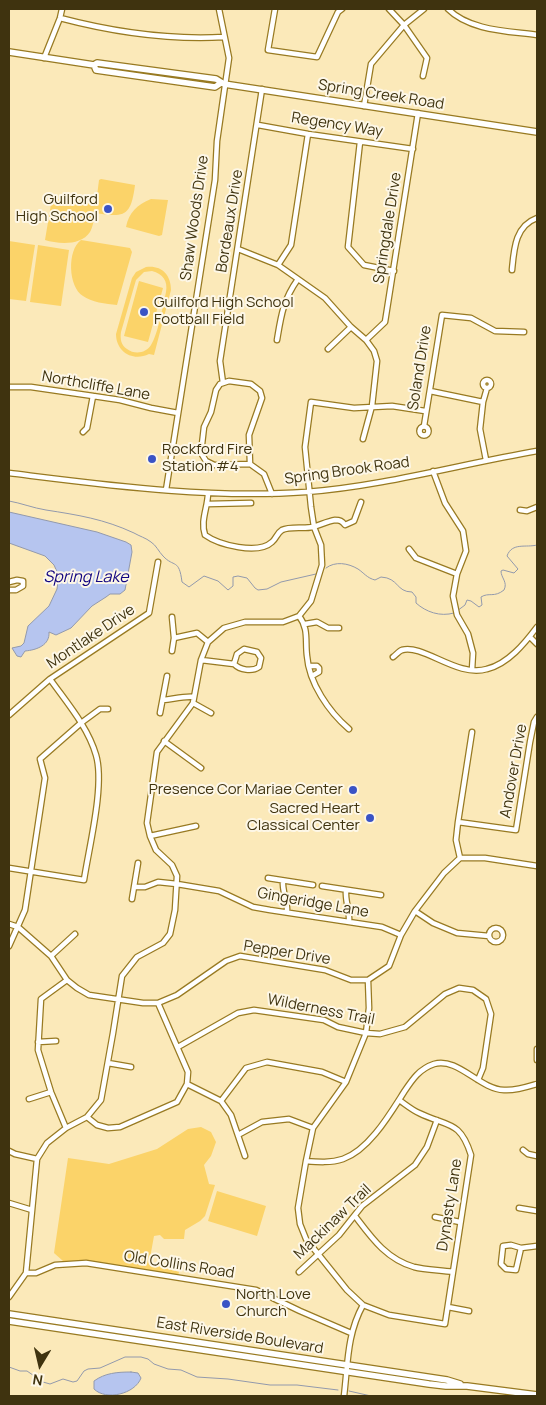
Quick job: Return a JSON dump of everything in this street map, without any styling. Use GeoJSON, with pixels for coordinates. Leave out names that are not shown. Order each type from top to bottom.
{"type":"FeatureCollection","features":[{"type":"Feature","properties":{"kind":"main road","name":"Spring Creek Road"},"geometry":{"type":"LineString","coordinates":[[9,52],[94,65],[96,70],[215,87],[222,83],[537,132]]}},
{"type":"Feature","properties":{"kind":"main road","name":"East Riverside Boulevard"},"geometry":{"type":"LineString","coordinates":[[9,1314],[107,1332]]}},
{"type":"Feature","properties":{"kind":"main road","name":"East Riverside Boulevard"},"geometry":{"type":"LineString","coordinates":[[9,1320],[107,1332],[347,1368],[447,1380],[466,1386],[537,1395]]}},
{"type":"Feature","properties":{"kind":"street"},"geometry":{"type":"LineString","coordinates":[[44,58],[62,9]]}},
{"type":"Feature","properties":{"kind":"street","name":"Shaw Woods Drive"},"geometry":{"type":"LineString","coordinates":[[166,490],[216,180],[216,140],[222,83],[228,58],[219,9]]}},
{"type":"Feature","properties":{"kind":"street"},"geometry":{"type":"LineString","coordinates":[[275,9],[268,50],[317,57],[338,12],[342,9]]}},
{"type":"Feature","properties":{"kind":"street"},"geometry":{"type":"LineString","coordinates":[[389,9],[404,25],[427,58],[423,76]]}},
{"type":"Feature","properties":{"kind":"street"},"geometry":{"type":"LineString","coordinates":[[364,106],[371,64],[404,25],[424,9]]}},
{"type":"Feature","properties":{"kind":"street"},"geometry":{"type":"LineString","coordinates":[[448,9],[454,15],[483,28],[537,35]]}},
{"type":"Feature","properties":{"kind":"street"},"geometry":{"type":"LineString","coordinates":[[60,18],[128,31],[195,39],[224,37]]}},
{"type":"Feature","properties":{"kind":"street","name":"Bordeaux Drive"},"geometry":{"type":"LineString","coordinates":[[223,383],[220,371],[221,356],[258,125],[262,89]]}},
{"type":"Feature","properties":{"kind":"street","name":"Springdale Drive"},"geometry":{"type":"LineString","coordinates":[[366,340],[385,322],[418,113]]}},
{"type":"Feature","properties":{"kind":"street","name":"Regency Way"},"geometry":{"type":"LineString","coordinates":[[258,125],[413,149]]}},
{"type":"Feature","properties":{"kind":"street"},"geometry":{"type":"LineString","coordinates":[[278,265],[291,245],[308,134]]}},
{"type":"Feature","properties":{"kind":"street"},"geometry":{"type":"LineString","coordinates":[[360,142],[348,247],[364,265],[394,272]]}},
{"type":"Feature","properties":{"kind":"street"},"geometry":{"type":"LineString","coordinates":[[512,270],[516,238],[522,227],[537,218]]}},
{"type":"Feature","properties":{"kind":"street"},"geometry":{"type":"LineString","coordinates":[[238,249],[278,265],[325,298],[351,327],[366,340],[374,351],[377,361],[372,406],[363,439]]}},
{"type":"Feature","properties":{"kind":"street"},"geometry":{"type":"LineString","coordinates":[[277,340],[283,306],[288,292],[298,279]]}},
{"type":"Feature","properties":{"kind":"street","name":"Soland Drive"},"geometry":{"type":"LineString","coordinates":[[424,426],[442,315],[471,318],[495,331],[524,332]]}},
{"type":"Feature","properties":{"kind":"street"},"geometry":{"type":"LineString","coordinates":[[328,349],[351,327]]}},
{"type":"Feature","properties":{"kind":"street"},"geometry":{"type":"LineString","coordinates":[[250,464],[249,435],[262,398],[260,391],[251,384],[228,381],[220,384],[216,390],[211,412],[204,427],[201,452],[206,461],[214,465],[250,464],[264,474],[272,494]]}},
{"type":"Feature","properties":{"kind":"street","name":"Northcliffe Lane"},"geometry":{"type":"LineString","coordinates":[[9,388],[31,387],[94,396],[178,413]]}},
{"type":"Feature","properties":{"kind":"street"},"geometry":{"type":"LineString","coordinates":[[486,460],[480,429],[483,402],[487,388]]}},
{"type":"Feature","properties":{"kind":"street"},"geometry":{"type":"LineString","coordinates":[[430,391],[483,402]]}},
{"type":"Feature","properties":{"kind":"street"},"geometry":{"type":"LineString","coordinates":[[83,432],[87,428],[94,396]]}},
{"type":"Feature","properties":{"kind":"street"},"geometry":{"type":"LineString","coordinates":[[9,1297],[26,1274],[37,1159],[47,1143],[66,1128],[87,1117],[101,1100],[122,976],[137,957],[163,943],[170,934],[175,910],[177,876],[172,865],[156,850],[147,823],[157,752],[193,703],[201,660],[208,642],[224,628],[245,622],[283,622],[299,616],[311,602],[322,565],[321,545],[314,527],[309,492],[306,447],[311,402],[354,408],[392,406],[425,411]]}},
{"type":"Feature","properties":{"kind":"street","name":"Spring Brook Road"},"geometry":{"type":"LineString","coordinates":[[9,473],[166,490],[272,494],[309,492],[370,483],[537,451]]}},
{"type":"Feature","properties":{"kind":"street"},"geometry":{"type":"LineString","coordinates":[[433,471],[445,503],[462,531],[466,551],[457,574],[453,596],[456,611],[468,634],[473,653],[472,670]]}},
{"type":"Feature","properties":{"kind":"street"},"geometry":{"type":"LineString","coordinates":[[208,493],[208,504],[203,522],[206,535],[212,540],[228,546],[243,548],[264,546],[272,542],[283,529],[314,527],[334,520],[341,520],[346,524],[354,521],[361,502]]}},
{"type":"Feature","properties":{"kind":"street"},"geometry":{"type":"LineString","coordinates":[[208,504],[251,503]]}},
{"type":"Feature","properties":{"kind":"street"},"geometry":{"type":"LineString","coordinates":[[520,510],[537,507]]}},
{"type":"Feature","properties":{"kind":"street"},"geometry":{"type":"LineString","coordinates":[[409,549],[416,558],[457,574]]}},
{"type":"Feature","properties":{"kind":"street","name":"Montlake Drive"},"geometry":{"type":"LineString","coordinates":[[9,715],[50,679],[149,613],[158,562]]}},
{"type":"Feature","properties":{"kind":"street"},"geometry":{"type":"LineString","coordinates":[[9,582],[23,581],[23,586],[16,590],[9,590]]}},
{"type":"Feature","properties":{"kind":"street"},"geometry":{"type":"LineString","coordinates":[[299,616],[305,624],[308,666],[312,676],[332,712],[349,729]]}},
{"type":"Feature","properties":{"kind":"street"},"geometry":{"type":"LineString","coordinates":[[172,617],[174,638],[172,651]]}},
{"type":"Feature","properties":{"kind":"street"},"geometry":{"type":"LineString","coordinates":[[305,624],[317,622],[328,628],[339,628]]}},
{"type":"Feature","properties":{"kind":"street"},"geometry":{"type":"LineString","coordinates":[[393,657],[401,650],[413,650],[460,669],[487,670],[504,662],[530,637],[537,627]]}},
{"type":"Feature","properties":{"kind":"street"},"geometry":{"type":"LineString","coordinates":[[174,638],[197,633],[208,642]]}},
{"type":"Feature","properties":{"kind":"street"},"geometry":{"type":"LineString","coordinates":[[530,637],[537,644]]}},
{"type":"Feature","properties":{"kind":"street"},"geometry":{"type":"LineString","coordinates":[[201,660],[256,669],[259,667],[261,658],[257,652],[244,649],[237,654],[234,664]]}},
{"type":"Feature","properties":{"kind":"street"},"geometry":{"type":"LineString","coordinates":[[308,666],[317,666],[319,668],[319,672],[312,676]]}},
{"type":"Feature","properties":{"kind":"street"},"geometry":{"type":"LineString","coordinates":[[160,713],[167,676]]}},
{"type":"Feature","properties":{"kind":"street"},"geometry":{"type":"LineString","coordinates":[[9,868],[84,880],[99,789],[96,755],[81,723],[50,679]]}},
{"type":"Feature","properties":{"kind":"street"},"geometry":{"type":"LineString","coordinates":[[163,700],[184,696],[194,697]]}},
{"type":"Feature","properties":{"kind":"street"},"geometry":{"type":"LineString","coordinates":[[193,703],[211,713]]}},
{"type":"Feature","properties":{"kind":"street"},"geometry":{"type":"LineString","coordinates":[[9,946],[25,910],[45,778],[40,758],[100,709],[108,709]]}},
{"type":"Feature","properties":{"kind":"street","name":"Andover Drive"},"geometry":{"type":"LineString","coordinates":[[458,822],[516,830],[530,742],[537,716]]}},
{"type":"Feature","properties":{"kind":"street"},"geometry":{"type":"LineString","coordinates":[[460,858],[456,840],[472,732]]}},
{"type":"Feature","properties":{"kind":"street"},"geometry":{"type":"LineString","coordinates":[[164,741],[201,768]]}},
{"type":"Feature","properties":{"kind":"street"},"geometry":{"type":"LineString","coordinates":[[150,836],[196,826]]}},
{"type":"Feature","properties":{"kind":"street"},"geometry":{"type":"LineString","coordinates":[[344,1396],[351,1333],[363,1305],[347,1290],[306,1239],[300,1224],[298,1208],[313,1128],[346,1082],[366,1033],[369,1008],[368,980],[389,966],[401,935],[415,911],[444,873],[460,858],[485,858],[537,866]]}},
{"type":"Feature","properties":{"kind":"street"},"geometry":{"type":"LineString","coordinates":[[132,898],[138,863]]}},
{"type":"Feature","properties":{"kind":"street","name":"Gingeridge Lane"},"geometry":{"type":"LineString","coordinates":[[268,878],[313,885]]}},
{"type":"Feature","properties":{"kind":"street"},"geometry":{"type":"LineString","coordinates":[[283,880],[283,888],[288,903],[287,912]]}},
{"type":"Feature","properties":{"kind":"street","name":"Gingeridge Lane"},"geometry":{"type":"LineString","coordinates":[[134,887],[145,887],[158,882],[177,884],[219,892],[253,907],[382,927],[401,935]]}},
{"type":"Feature","properties":{"kind":"street","name":"Gingeridge Lane"},"geometry":{"type":"LineString","coordinates":[[322,886],[381,895]]}},
{"type":"Feature","properties":{"kind":"street"},"geometry":{"type":"LineString","coordinates":[[346,890],[346,903],[350,912],[349,922]]}},
{"type":"Feature","properties":{"kind":"street"},"geometry":{"type":"LineString","coordinates":[[415,911],[433,923],[457,933],[489,936]]}},
{"type":"Feature","properties":{"kind":"street","name":"Pepper Drive"},"geometry":{"type":"LineString","coordinates":[[9,924],[18,927],[51,956],[67,980],[76,988],[89,995],[143,1003],[158,1003],[177,995],[226,961],[240,956],[325,970],[351,980],[368,980]]}},
{"type":"Feature","properties":{"kind":"street"},"geometry":{"type":"LineString","coordinates":[[51,956],[75,934]]}},
{"type":"Feature","properties":{"kind":"street"},"geometry":{"type":"LineString","coordinates":[[66,1128],[51,1092],[38,1042],[41,999],[67,980]]}},
{"type":"Feature","properties":{"kind":"street","name":"Wilderness Trail"},"geometry":{"type":"LineString","coordinates":[[178,1047],[238,1013],[254,1010],[324,1020],[338,1027],[380,1034],[405,1027],[445,994],[459,988],[473,990],[486,999],[491,1014],[483,1068],[478,1080]]}},
{"type":"Feature","properties":{"kind":"street"},"geometry":{"type":"LineString","coordinates":[[87,1117],[96,1125],[108,1128],[120,1126],[177,1102],[187,1084],[188,1072],[158,1003]]}},
{"type":"Feature","properties":{"kind":"street"},"geometry":{"type":"LineString","coordinates":[[38,1042],[56,1041]]}},
{"type":"Feature","properties":{"kind":"street"},"geometry":{"type":"LineString","coordinates":[[537,1049],[537,1060]]}},
{"type":"Feature","properties":{"kind":"street"},"geometry":{"type":"LineString","coordinates":[[221,1101],[246,1068],[267,1062],[322,1072],[346,1082]]}},
{"type":"Feature","properties":{"kind":"street"},"geometry":{"type":"LineString","coordinates":[[108,1063],[131,1067]]}},
{"type":"Feature","properties":{"kind":"street"},"geometry":{"type":"LineString","coordinates":[[306,1161],[322,1163],[344,1159],[361,1148],[382,1124],[417,1073],[435,1064],[450,1064],[486,1086],[503,1090],[520,1089],[537,1084]]}},
{"type":"Feature","properties":{"kind":"street"},"geometry":{"type":"LineString","coordinates":[[187,1084],[221,1101],[231,1115],[246,1156]]}},
{"type":"Feature","properties":{"kind":"street"},"geometry":{"type":"LineString","coordinates":[[29,1099],[51,1092]]}},
{"type":"Feature","properties":{"kind":"street","name":"Dynasty Lane"},"geometry":{"type":"LineString","coordinates":[[363,1305],[389,1314],[445,1324],[471,1155],[466,1139],[454,1126],[418,1113],[399,1100]]}},
{"type":"Feature","properties":{"kind":"street"},"geometry":{"type":"LineString","coordinates":[[238,1135],[262,1122],[289,1119],[313,1128]]}},
{"type":"Feature","properties":{"kind":"street","name":"Mackinaw Trail"},"geometry":{"type":"LineString","coordinates":[[299,1272],[339,1235],[362,1206],[415,1165],[427,1147],[437,1120]]}},
{"type":"Feature","properties":{"kind":"street"},"geometry":{"type":"LineString","coordinates":[[523,1150],[528,1154],[537,1156]]}},
{"type":"Feature","properties":{"kind":"street"},"geometry":{"type":"LineString","coordinates":[[9,1151],[37,1159]]}},
{"type":"Feature","properties":{"kind":"street"},"geometry":{"type":"LineString","coordinates":[[9,1203],[32,1210]]}},
{"type":"Feature","properties":{"kind":"street"},"geometry":{"type":"LineString","coordinates":[[519,1208],[537,1211]]}},
{"type":"Feature","properties":{"kind":"street"},"geometry":{"type":"LineString","coordinates":[[355,1216],[378,1246],[390,1257],[413,1267],[453,1272]]}},
{"type":"Feature","properties":{"kind":"street"},"geometry":{"type":"LineString","coordinates":[[435,1217],[460,1222]]}},
{"type":"Feature","properties":{"kind":"street"},"geometry":{"type":"LineString","coordinates":[[521,1248],[516,1270],[506,1269],[501,1264],[503,1246],[511,1245],[521,1248],[537,1246]]}},
{"type":"Feature","properties":{"kind":"street","name":"Old Collins Road"},"geometry":{"type":"LineString","coordinates":[[26,1274],[36,1273],[55,1265],[86,1263],[256,1290],[351,1333]]}},
{"type":"Feature","properties":{"kind":"street"},"geometry":{"type":"LineString","coordinates":[[448,1307],[469,1311]]}},
{"type":"Feature","properties":{"kind":"shaded area"},"geometry":{"type":"Polygon","coordinates":[[[99,180],[135,185],[131,203],[125,213],[113,215],[95,213],[90,232],[81,240],[63,243],[45,240],[51,204],[57,199],[96,204],[99,180]]]}},
{"type":"Feature","properties":{"kind":"shaded area"},"geometry":{"type":"Polygon","coordinates":[[[151,199],[168,200],[162,235],[159,236],[126,227],[129,217],[134,210],[151,199]]]}},
{"type":"Feature","properties":{"kind":"shaded area"},"geometry":{"type":"Polygon","coordinates":[[[81,240],[130,248],[132,252],[117,305],[90,300],[83,296],[74,285],[71,268],[73,252],[81,240]]]}},
{"type":"Feature","properties":{"kind":"shaded area"},"geometry":{"type":"Polygon","coordinates":[[[9,241],[35,245],[26,301],[9,299],[9,241]]]}},
{"type":"Feature","properties":{"kind":"shaded area"},"geometry":{"type":"Polygon","coordinates":[[[38,245],[69,250],[61,306],[30,302],[38,245]]]}},
{"type":"Feature","properties":{"kind":"shaded area"},"geometry":{"type":"Polygon","coordinates":[[[146,267],[161,269],[167,275],[171,284],[154,355],[149,354],[137,357],[126,354],[122,350],[116,334],[132,278],[136,272],[146,267]],[[144,272],[136,280],[121,332],[123,346],[133,352],[149,348],[158,327],[166,284],[164,278],[156,272],[144,272]]]}},
{"type":"Feature","properties":{"kind":"shaded area","name":"Guilford High School Football Field"},"geometry":{"type":"Polygon","coordinates":[[[139,281],[163,288],[148,342],[124,336],[139,281]]]}},
{"type":"Feature","properties":{"kind":"shaded area"},"geometry":{"type":"Polygon","coordinates":[[[201,1127],[211,1132],[216,1142],[211,1156],[204,1165],[209,1184],[215,1185],[205,1216],[185,1230],[184,1239],[164,1239],[160,1235],[154,1236],[150,1258],[155,1264],[179,1272],[178,1276],[93,1263],[63,1261],[54,1253],[68,1158],[109,1164],[157,1149],[188,1129],[201,1127]]]}},
{"type":"Feature","properties":{"kind":"shaded area"},"geometry":{"type":"Polygon","coordinates":[[[217,1191],[266,1206],[257,1236],[208,1221],[217,1191]]]}},
{"type":"Feature","properties":{"kind":"water","name":"Spring Lake"},"geometry":{"type":"Polygon","coordinates":[[[9,512],[97,532],[126,542],[131,545],[132,552],[125,590],[120,594],[110,594],[92,606],[71,628],[56,635],[49,632],[49,637],[42,646],[25,651],[21,657],[17,656],[12,648],[21,646],[24,643],[28,626],[49,606],[57,589],[58,574],[54,565],[45,556],[9,543],[9,512]]]}},
{"type":"Feature","properties":{"kind":"water"},"geometry":{"type":"Polygon","coordinates":[[[131,1372],[138,1373],[141,1378],[138,1384],[127,1392],[106,1395],[94,1389],[94,1381],[102,1376],[131,1372]]]}},
{"type":"Feature","properties":{"kind":"waterway"},"geometry":{"type":"LineString","coordinates":[[9,501],[91,518],[112,524],[147,539],[153,543],[167,560],[178,566],[182,582],[189,587],[204,576],[218,581],[228,590],[233,586],[233,577],[238,576],[247,578],[258,590],[267,589],[281,582],[316,574]]}},
{"type":"Feature","properties":{"kind":"waterway"},"geometry":{"type":"LineString","coordinates":[[457,611],[465,605],[467,600],[479,607],[482,605],[481,597],[497,594],[504,590],[505,582],[501,571],[514,573],[518,569],[507,556],[509,552],[516,547],[537,545]]}},
{"type":"Feature","properties":{"kind":"waterway"},"geometry":{"type":"LineString","coordinates":[[326,568],[333,564],[346,564],[358,569],[372,579],[387,578],[403,590],[412,592],[416,597],[416,603],[424,609],[438,614],[454,613]]}},
{"type":"Feature","properties":{"kind":"waterway"},"geometry":{"type":"LineString","coordinates":[[9,1367],[20,1371],[27,1371],[43,1382],[50,1384],[63,1379],[73,1382],[77,1381],[84,1371],[88,1369],[100,1368],[125,1357],[141,1357],[148,1359],[154,1364],[168,1369],[181,1370],[197,1377],[338,1390]]}},
{"type":"Feature","properties":{"kind":"waterway"},"geometry":{"type":"LineString","coordinates":[[349,1391],[371,1396]]}},
{"type":"Feature","properties":{"kind":"place","name":"Guilford High School"},"geometry":{"type":"Point","coordinates":[108,209]}},
{"type":"Feature","properties":{"kind":"place","name":"Guilford High School Football Field"},"geometry":{"type":"Point","coordinates":[144,312]}},
{"type":"Feature","properties":{"kind":"place","name":"Rockford Fire Station #4"},"geometry":{"type":"Point","coordinates":[152,459]}},
{"type":"Feature","properties":{"kind":"place","name":"Presence Cor Mariae Center"},"geometry":{"type":"Point","coordinates":[353,790]}},
{"type":"Feature","properties":{"kind":"place","name":"Sacred Heart Classical Center"},"geometry":{"type":"Point","coordinates":[370,818]}},
{"type":"Feature","properties":{"kind":"place","name":"North Love Church"},"geometry":{"type":"Point","coordinates":[226,1304]}}]}
